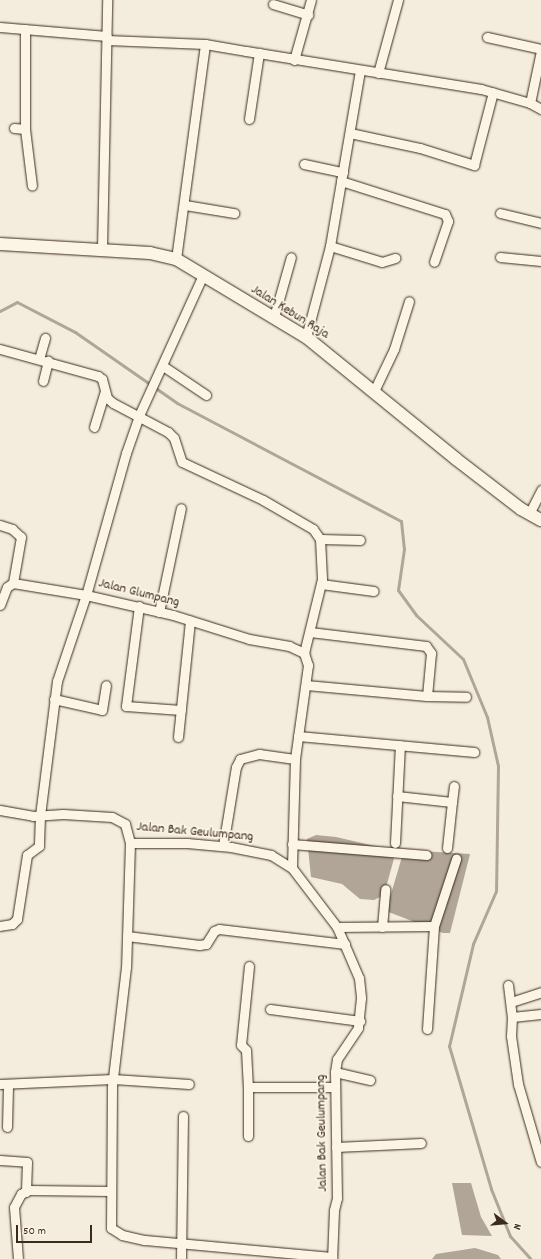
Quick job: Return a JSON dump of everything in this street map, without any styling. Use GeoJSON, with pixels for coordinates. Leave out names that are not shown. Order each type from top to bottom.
{"type":"FeatureCollection","features":[{"type":"Feature","properties":{"kind":"street"},"geometry":{"type":"LineString","coordinates":[[102,249],[108,0]]}},
{"type":"Feature","properties":{"kind":"street"},"geometry":{"type":"LineString","coordinates":[[294,60],[308,15],[311,0]]}},
{"type":"Feature","properties":{"kind":"street"},"geometry":{"type":"LineString","coordinates":[[378,73],[398,0]]}},
{"type":"Feature","properties":{"kind":"street"},"geometry":{"type":"LineString","coordinates":[[273,4],[308,15]]}},
{"type":"Feature","properties":{"kind":"street"},"geometry":{"type":"LineString","coordinates":[[0,27],[107,38],[204,44],[493,92],[530,103],[541,109]]}},
{"type":"Feature","properties":{"kind":"street"},"geometry":{"type":"LineString","coordinates":[[25,29],[25,129],[32,186]]}},
{"type":"Feature","properties":{"kind":"street"},"geometry":{"type":"LineString","coordinates":[[488,37],[541,50],[530,103]]}},
{"type":"Feature","properties":{"kind":"street"},"geometry":{"type":"LineString","coordinates":[[176,259],[185,205],[204,44]]}},
{"type":"Feature","properties":{"kind":"street"},"geometry":{"type":"LineString","coordinates":[[249,119],[260,53]]}},
{"type":"Feature","properties":{"kind":"street"},"geometry":{"type":"LineString","coordinates":[[306,337],[330,246],[360,71]]}},
{"type":"Feature","properties":{"kind":"street"},"geometry":{"type":"LineString","coordinates":[[350,133],[420,148],[474,165],[493,92]]}},
{"type":"Feature","properties":{"kind":"street"},"geometry":{"type":"LineString","coordinates":[[14,128],[25,129]]}},
{"type":"Feature","properties":{"kind":"street"},"geometry":{"type":"LineString","coordinates":[[304,164],[445,214],[448,221],[434,262]]}},
{"type":"Feature","properties":{"kind":"street"},"geometry":{"type":"LineString","coordinates":[[185,205],[234,213]]}},
{"type":"Feature","properties":{"kind":"street"},"geometry":{"type":"LineString","coordinates":[[500,213],[541,223]]}},
{"type":"Feature","properties":{"kind":"street","name":"Jalan Kebun Raja"},"geometry":{"type":"LineString","coordinates":[[0,244],[150,253],[176,259],[306,337],[374,391],[422,433],[529,514],[541,520]]}},
{"type":"Feature","properties":{"kind":"street"},"geometry":{"type":"LineString","coordinates":[[330,246],[382,262],[395,258]]}},
{"type":"Feature","properties":{"kind":"street"},"geometry":{"type":"LineString","coordinates":[[274,317],[291,257]]}},
{"type":"Feature","properties":{"kind":"street"},"geometry":{"type":"LineString","coordinates":[[500,257],[541,261]]}},
{"type":"Feature","properties":{"kind":"street","name":"Jalan Glumpang"},"geometry":{"type":"LineString","coordinates":[[203,275],[185,310],[164,366],[139,416],[126,453],[86,595],[139,606],[249,639],[298,648],[304,653]]}},
{"type":"Feature","properties":{"kind":"street"},"geometry":{"type":"LineString","coordinates":[[374,391],[394,349],[410,302]]}},
{"type":"Feature","properties":{"kind":"street"},"geometry":{"type":"LineString","coordinates":[[43,381],[45,338]]}},
{"type":"Feature","properties":{"kind":"street"},"geometry":{"type":"LineString","coordinates":[[0,349],[98,376],[102,380],[105,392],[113,403],[168,432],[174,438],[182,462],[190,468],[289,513],[313,529],[320,539],[321,584],[304,653],[308,658],[306,685],[295,759],[292,868]]}},
{"type":"Feature","properties":{"kind":"street"},"geometry":{"type":"LineString","coordinates":[[164,366],[206,396]]}},
{"type":"Feature","properties":{"kind":"street"},"geometry":{"type":"LineString","coordinates":[[94,427],[105,392]]}},
{"type":"Feature","properties":{"kind":"street"},"geometry":{"type":"LineString","coordinates":[[529,514],[541,490]]}},
{"type":"Feature","properties":{"kind":"street"},"geometry":{"type":"LineString","coordinates":[[159,612],[181,508]]}},
{"type":"Feature","properties":{"kind":"street"},"geometry":{"type":"LineString","coordinates":[[0,526],[12,529],[21,538],[13,583]]}},
{"type":"Feature","properties":{"kind":"street"},"geometry":{"type":"LineString","coordinates":[[320,539],[360,540]]}},
{"type":"Feature","properties":{"kind":"street"},"geometry":{"type":"LineString","coordinates":[[0,605],[7,587],[13,583],[86,595],[63,658],[54,699],[40,816],[40,842],[37,850],[27,855],[17,918],[12,924],[0,926]]}},
{"type":"Feature","properties":{"kind":"street"},"geometry":{"type":"LineString","coordinates":[[321,584],[374,591]]}},
{"type":"Feature","properties":{"kind":"street"},"geometry":{"type":"LineString","coordinates":[[139,606],[126,706],[181,710]]}},
{"type":"Feature","properties":{"kind":"street"},"geometry":{"type":"LineString","coordinates":[[178,737],[190,621]]}},
{"type":"Feature","properties":{"kind":"street"},"geometry":{"type":"LineString","coordinates":[[310,632],[426,646],[431,653],[427,696]]}},
{"type":"Feature","properties":{"kind":"street"},"geometry":{"type":"LineString","coordinates":[[306,685],[427,696],[466,697]]}},
{"type":"Feature","properties":{"kind":"street"},"geometry":{"type":"LineString","coordinates":[[54,699],[102,710],[106,686]]}},
{"type":"Feature","properties":{"kind":"street"},"geometry":{"type":"LineString","coordinates":[[298,736],[474,752]]}},
{"type":"Feature","properties":{"kind":"street"},"geometry":{"type":"LineString","coordinates":[[395,843],[400,745]]}},
{"type":"Feature","properties":{"kind":"street"},"geometry":{"type":"LineString","coordinates":[[223,846],[236,767],[240,759],[259,754],[295,759]]}},
{"type":"Feature","properties":{"kind":"street"},"geometry":{"type":"LineString","coordinates":[[447,848],[454,786]]}},
{"type":"Feature","properties":{"kind":"street"},"geometry":{"type":"LineString","coordinates":[[397,796],[452,802]]}},
{"type":"Feature","properties":{"kind":"street","name":"Jalan Bak Geulumpang"},"geometry":{"type":"LineString","coordinates":[[0,810],[40,816],[63,814],[117,818],[126,824],[130,843],[223,846],[271,855],[292,868],[337,927],[359,978],[360,1021],[337,1059],[335,1072],[337,1198],[334,1210],[332,1258]]}},
{"type":"Feature","properties":{"kind":"street"},"geometry":{"type":"LineString","coordinates":[[130,843],[127,936],[113,1079],[110,1191],[111,1228],[122,1235],[183,1243],[332,1258]]}},
{"type":"Feature","properties":{"kind":"street"},"geometry":{"type":"LineString","coordinates":[[292,844],[427,855]]}},
{"type":"Feature","properties":{"kind":"street"},"geometry":{"type":"LineString","coordinates":[[427,1029],[434,926],[456,859]]}},
{"type":"Feature","properties":{"kind":"street"},"geometry":{"type":"LineString","coordinates":[[382,927],[385,889]]}},
{"type":"Feature","properties":{"kind":"street"},"geometry":{"type":"LineString","coordinates":[[337,927],[434,926]]}},
{"type":"Feature","properties":{"kind":"street"},"geometry":{"type":"LineString","coordinates":[[127,936],[199,945],[206,944],[214,931],[219,929],[345,944]]}},
{"type":"Feature","properties":{"kind":"street"},"geometry":{"type":"LineString","coordinates":[[248,1136],[246,1050],[241,1045],[249,966]]}},
{"type":"Feature","properties":{"kind":"street"},"geometry":{"type":"LineString","coordinates":[[508,986],[512,1017],[511,1036],[518,1084],[537,1139],[541,1162]]}},
{"type":"Feature","properties":{"kind":"street"},"geometry":{"type":"LineString","coordinates":[[511,1002],[541,992]]}},
{"type":"Feature","properties":{"kind":"street"},"geometry":{"type":"LineString","coordinates":[[270,1009],[360,1021]]}},
{"type":"Feature","properties":{"kind":"street"},"geometry":{"type":"LineString","coordinates":[[512,1017],[541,1014]]}},
{"type":"Feature","properties":{"kind":"street"},"geometry":{"type":"LineString","coordinates":[[335,1072],[370,1080]]}},
{"type":"Feature","properties":{"kind":"street"},"geometry":{"type":"LineString","coordinates":[[7,1127],[4,1084],[113,1079],[189,1084]]}},
{"type":"Feature","properties":{"kind":"street"},"geometry":{"type":"LineString","coordinates":[[248,1087],[335,1087]]}},
{"type":"Feature","properties":{"kind":"street"},"geometry":{"type":"LineString","coordinates":[[181,1259],[183,1243],[181,1192],[183,1116]]}},
{"type":"Feature","properties":{"kind":"street"},"geometry":{"type":"LineString","coordinates":[[336,1147],[421,1143]]}},
{"type":"Feature","properties":{"kind":"street"},"geometry":{"type":"LineString","coordinates":[[0,1160],[28,1162],[26,1192]]}},
{"type":"Feature","properties":{"kind":"street"},"geometry":{"type":"LineString","coordinates":[[18,1259],[14,1207],[16,1200],[26,1192],[110,1191]]}},
{"type":"Feature","properties":{"kind":"shaded area"},"geometry":{"type":"Polygon","coordinates":[[[316,835],[336,837],[396,851],[384,895],[374,900],[360,899],[342,884],[311,877],[307,839],[316,835]]]}},
{"type":"Feature","properties":{"kind":"shaded area"},"geometry":{"type":"Polygon","coordinates":[[[404,850],[470,854],[450,933],[443,933],[386,911],[404,850]]]}},
{"type":"Feature","properties":{"kind":"shaded area"},"geometry":{"type":"Polygon","coordinates":[[[452,1183],[471,1183],[481,1217],[492,1236],[462,1235],[452,1183]]]}},
{"type":"Feature","properties":{"kind":"shaded area"},"geometry":{"type":"Polygon","coordinates":[[[475,1248],[498,1255],[501,1259],[432,1259],[436,1254],[475,1248]]]}},
{"type":"Feature","properties":{"kind":"waterway"},"geometry":{"type":"LineString","coordinates":[[0,311],[17,302],[75,332],[177,403],[401,521],[404,549],[398,590],[416,615],[463,659],[487,717],[498,766],[496,891],[473,944],[449,1046],[491,1189],[510,1236],[531,1259]]}}]}
